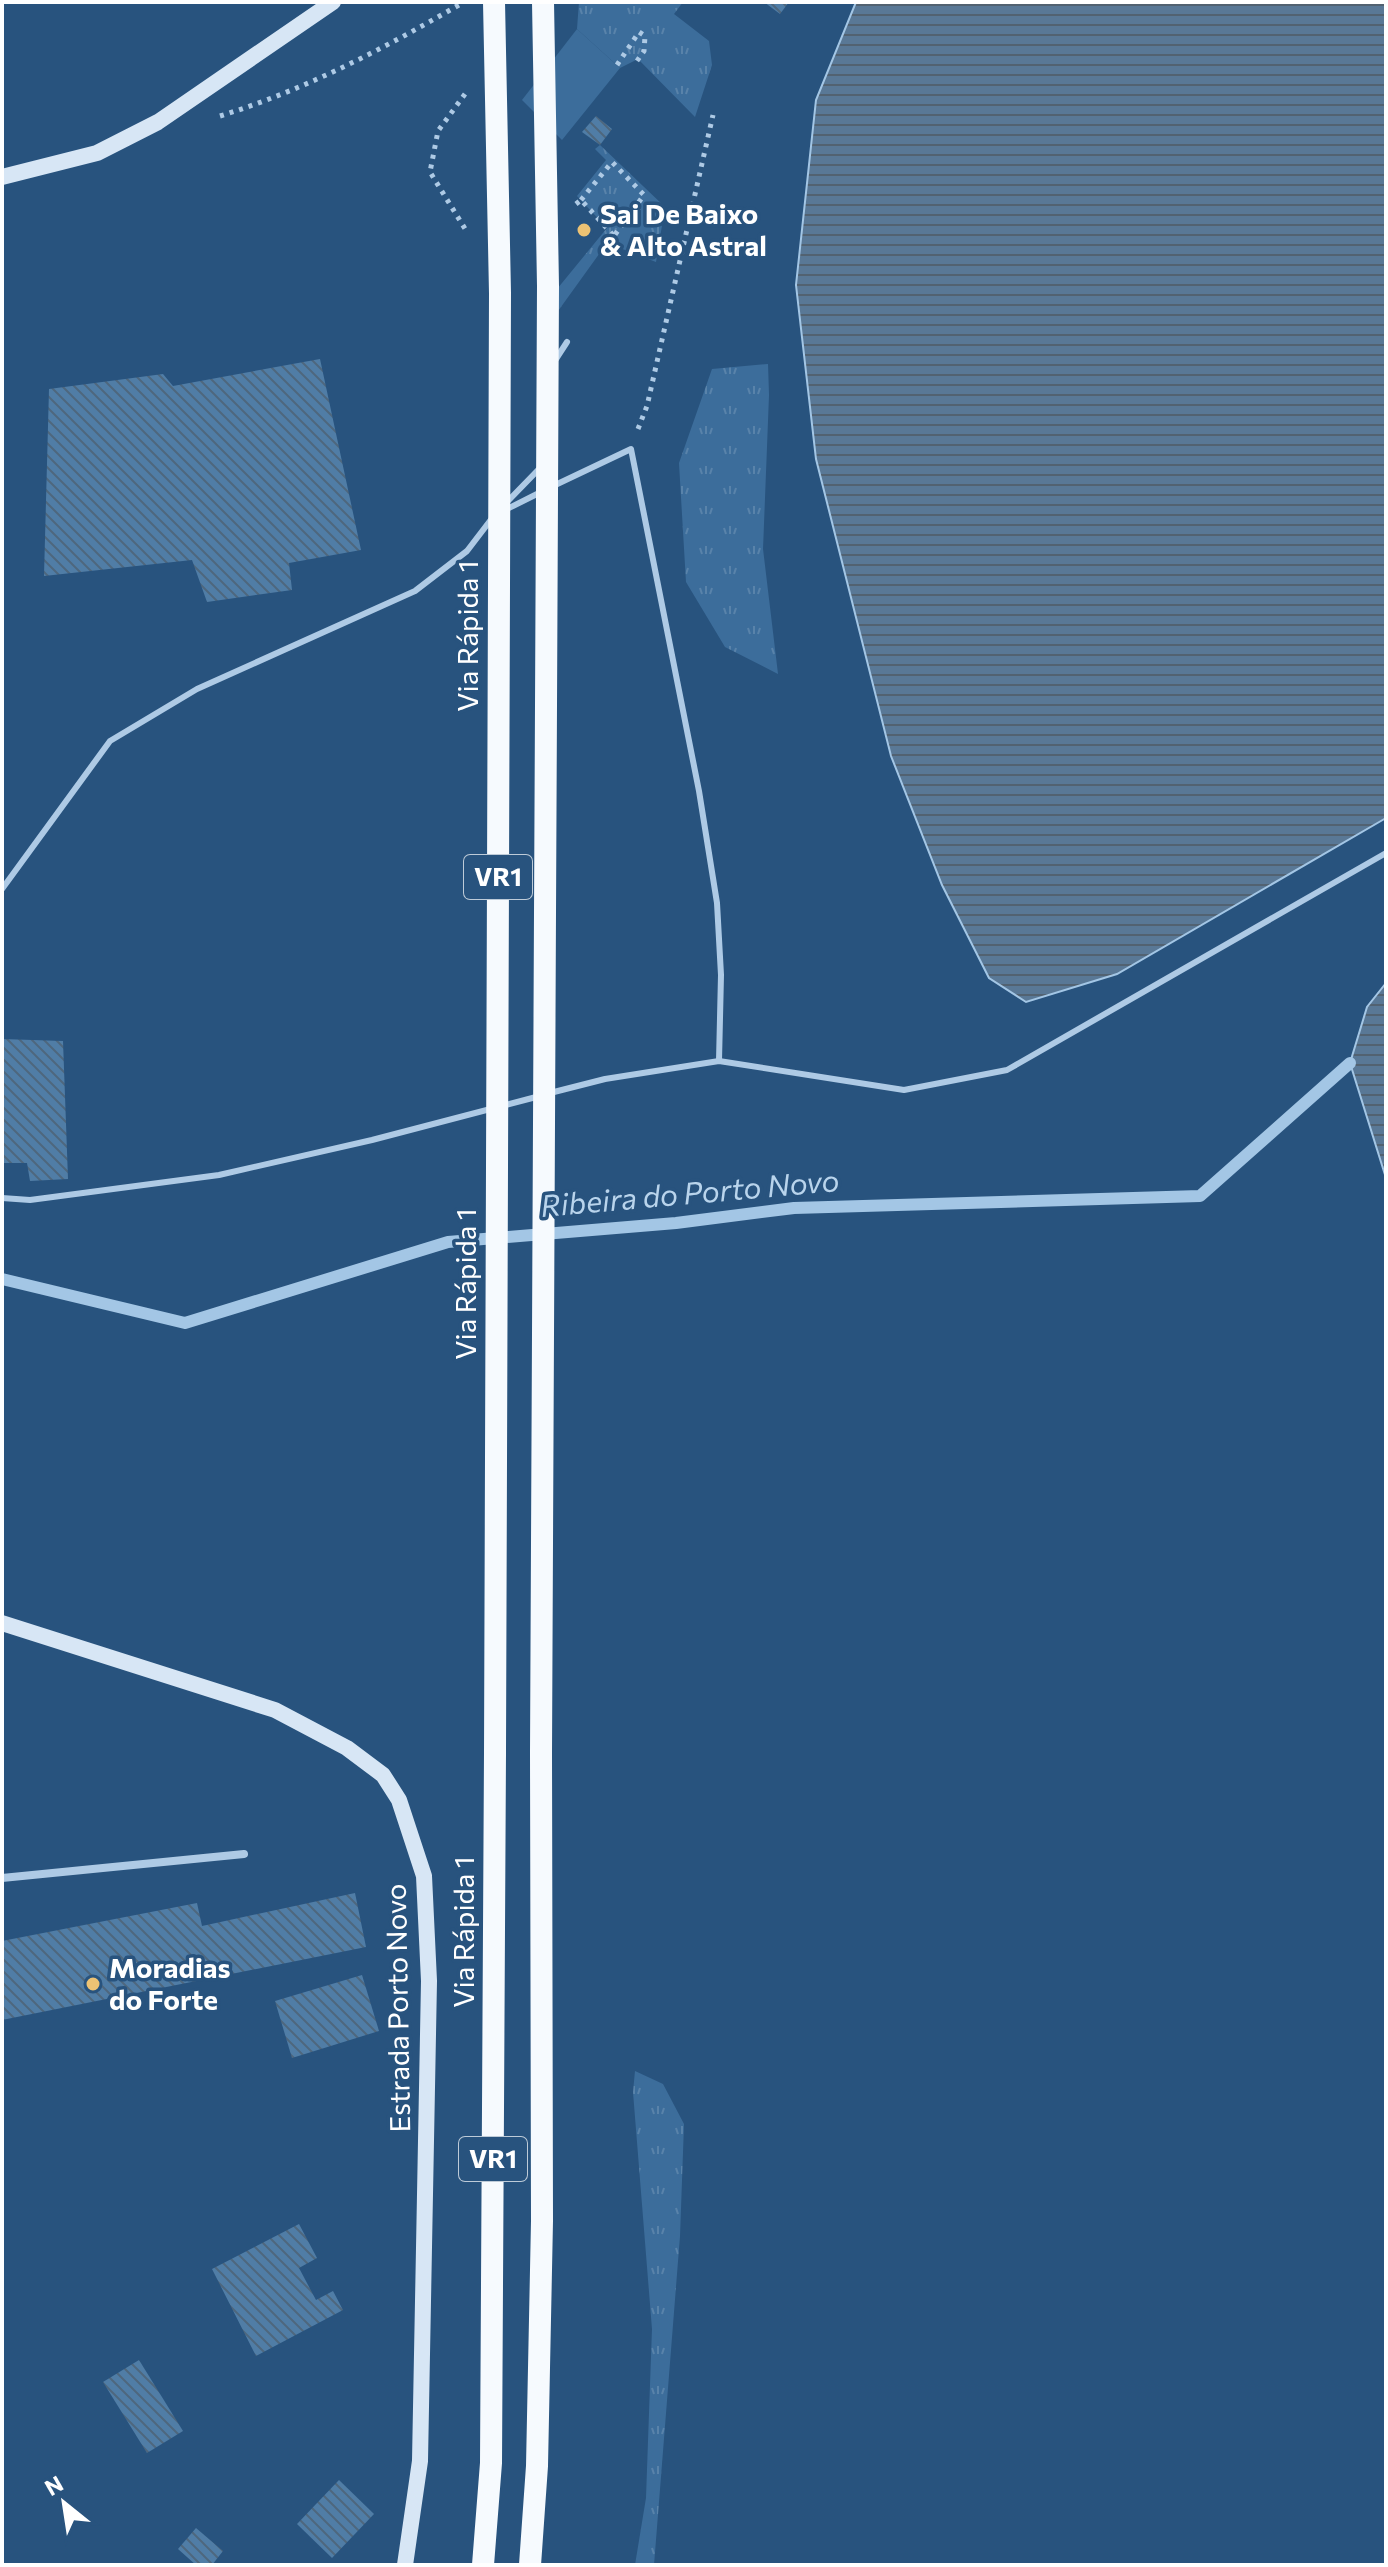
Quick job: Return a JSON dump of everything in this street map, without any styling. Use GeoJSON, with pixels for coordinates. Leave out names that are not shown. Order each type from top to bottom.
{"type":"FeatureCollection","features":[{"type":"Feature","properties":{"kind":"highway","name":"Via Rápida 1"},"geometry":{"type":"LineString","coordinates":[[483,2565],[491,2463],[495,1753],[500,293],[494,2]]}},
{"type":"Feature","properties":{"kind":"highway","name":"VR1"},"geometry":{"type":"LineString","coordinates":[[530,2565],[537,2466],[542,2237],[541,1753],[548,318],[543,2]]}},
{"type":"Feature","properties":{"kind":"main road"},"geometry":{"type":"LineString","coordinates":[[2,177],[97,153],[158,122],[333,2]]}},
{"type":"Feature","properties":{"kind":"main road","name":"Estrada Porto Novo"},"geometry":{"type":"LineString","coordinates":[[2,1623],[275,1710],[347,1748],[383,1775],[399,1800],[424,1876],[429,1981],[420,2461],[405,2565]]}},
{"type":"Feature","properties":{"kind":"street"},"geometry":{"type":"LineString","coordinates":[[2,1878],[244,1854]]}},
{"type":"Feature","properties":{"kind":"lane"},"geometry":{"type":"LineString","coordinates":[[2,889],[110,741],[197,689],[415,591],[467,551],[494,515],[541,466],[541,407],[558,353],[567,342]]}},
{"type":"Feature","properties":{"kind":"lane"},"geometry":{"type":"LineString","coordinates":[[494,515],[631,449],[699,791],[717,903],[721,975],[719,1061]]}},
{"type":"Feature","properties":{"kind":"lane"},"geometry":{"type":"LineString","coordinates":[[2,1198],[30,1200],[219,1175],[372,1140],[605,1079],[719,1061],[904,1090],[1007,1070],[1386,853]]}},
{"type":"Feature","properties":{"kind":"path"},"geometry":{"type":"LineString","coordinates":[[217,117],[275,99],[389,45],[465,2]]}},
{"type":"Feature","properties":{"kind":"path"},"geometry":{"type":"LineString","coordinates":[[617,65],[639,32],[645,36],[644,51],[634,65]]}},
{"type":"Feature","properties":{"kind":"path"},"geometry":{"type":"LineString","coordinates":[[631,449],[647,406],[713,115]]}},
{"type":"Feature","properties":{"kind":"path"},"geometry":{"type":"LineString","coordinates":[[581,200],[612,162],[631,180],[644,195],[614,236]]}},
{"type":"Feature","properties":{"kind":"green space"},"geometry":{"type":"Polygon","coordinates":[[[579,2],[683,2],[674,14],[709,41],[712,65],[695,117],[638,59],[620,68],[577,29],[579,2]]]}},
{"type":"Feature","properties":{"kind":"green space"},"geometry":{"type":"Polygon","coordinates":[[[577,29],[620,68],[562,140],[522,100],[577,29]]]}},
{"type":"Feature","properties":{"kind":"green space"},"geometry":{"type":"Polygon","coordinates":[[[600,145],[665,207],[656,262],[607,243],[553,318],[544,305],[607,228],[577,196],[606,160],[595,149],[600,145]]]}},
{"type":"Feature","properties":{"kind":"green space"},"geometry":{"type":"Polygon","coordinates":[[[768,364],[763,549],[778,674],[725,647],[686,582],[679,463],[712,369],[768,364]]]}},
{"type":"Feature","properties":{"kind":"green space"},"geometry":{"type":"Polygon","coordinates":[[[635,2071],[663,2084],[684,2124],[680,2236],[654,2565],[635,2565],[646,2498],[652,2329],[633,2092],[635,2071]]]}},
{"type":"Feature","properties":{"kind":"shaded area"},"geometry":{"type":"Polygon","coordinates":[[[856,2],[1386,2],[1386,818],[1117,974],[1026,1002],[989,978],[942,885],[891,756],[816,459],[796,285],[816,100],[856,2]]]}},
{"type":"Feature","properties":{"kind":"shaded area"},"geometry":{"type":"Polygon","coordinates":[[[1386,983],[1386,1178],[1350,1063],[1367,1007],[1386,983]]]}},
{"type":"Feature","properties":{"kind":"building"},"geometry":{"type":"Polygon","coordinates":[[[764,2],[789,2],[780,14],[764,2]]]}},
{"type":"Feature","properties":{"kind":"building"},"geometry":{"type":"Polygon","coordinates":[[[596,116],[612,129],[600,145],[582,132],[596,116]]]}},
{"type":"Feature","properties":{"kind":"building"},"geometry":{"type":"Polygon","coordinates":[[[320,359],[361,550],[289,563],[292,590],[207,602],[192,560],[44,576],[49,389],[163,374],[173,386],[320,359]]]}},
{"type":"Feature","properties":{"kind":"building"},"geometry":{"type":"Polygon","coordinates":[[[2,1039],[63,1041],[68,1179],[30,1181],[27,1163],[2,1163],[2,1039]]]}},
{"type":"Feature","properties":{"kind":"building","name":"Moradias do Forte"},"geometry":{"type":"Polygon","coordinates":[[[355,1893],[366,1947],[2,2020],[2,1941],[197,1903],[202,1926],[355,1893]]]}},
{"type":"Feature","properties":{"kind":"building"},"geometry":{"type":"Polygon","coordinates":[[[362,1975],[379,2031],[292,2058],[275,2001],[362,1975]]]}},
{"type":"Feature","properties":{"kind":"building"},"geometry":{"type":"Polygon","coordinates":[[[299,2224],[317,2258],[299,2268],[316,2300],[333,2291],[343,2310],[256,2356],[212,2269],[299,2224]]]}},
{"type":"Feature","properties":{"kind":"building"},"geometry":{"type":"Polygon","coordinates":[[[139,2360],[183,2431],[147,2453],[103,2382],[139,2360]]]}},
{"type":"Feature","properties":{"kind":"building"},"geometry":{"type":"Polygon","coordinates":[[[339,2480],[374,2514],[332,2558],[297,2524],[339,2480]]]}},
{"type":"Feature","properties":{"kind":"building"},"geometry":{"type":"Polygon","coordinates":[[[196,2528],[223,2551],[212,2565],[196,2565],[178,2549],[196,2528]]]}},
{"type":"Feature","properties":{"kind":"waterway","name":"Ribeira do Porto Novo"},"geometry":{"type":"LineString","coordinates":[[2,1279],[185,1323],[448,1242],[676,1223],[794,1208],[1200,1196],[1350,1063]]}},
{"type":"Feature","properties":{"kind":"place","name":"Sai De Baixo & Alto Astral"},"geometry":{"type":"Point","coordinates":[584,230]}},
{"type":"Feature","properties":{"kind":"place","name":"Moradias do Forte"},"geometry":{"type":"Point","coordinates":[93,1984]}}]}
